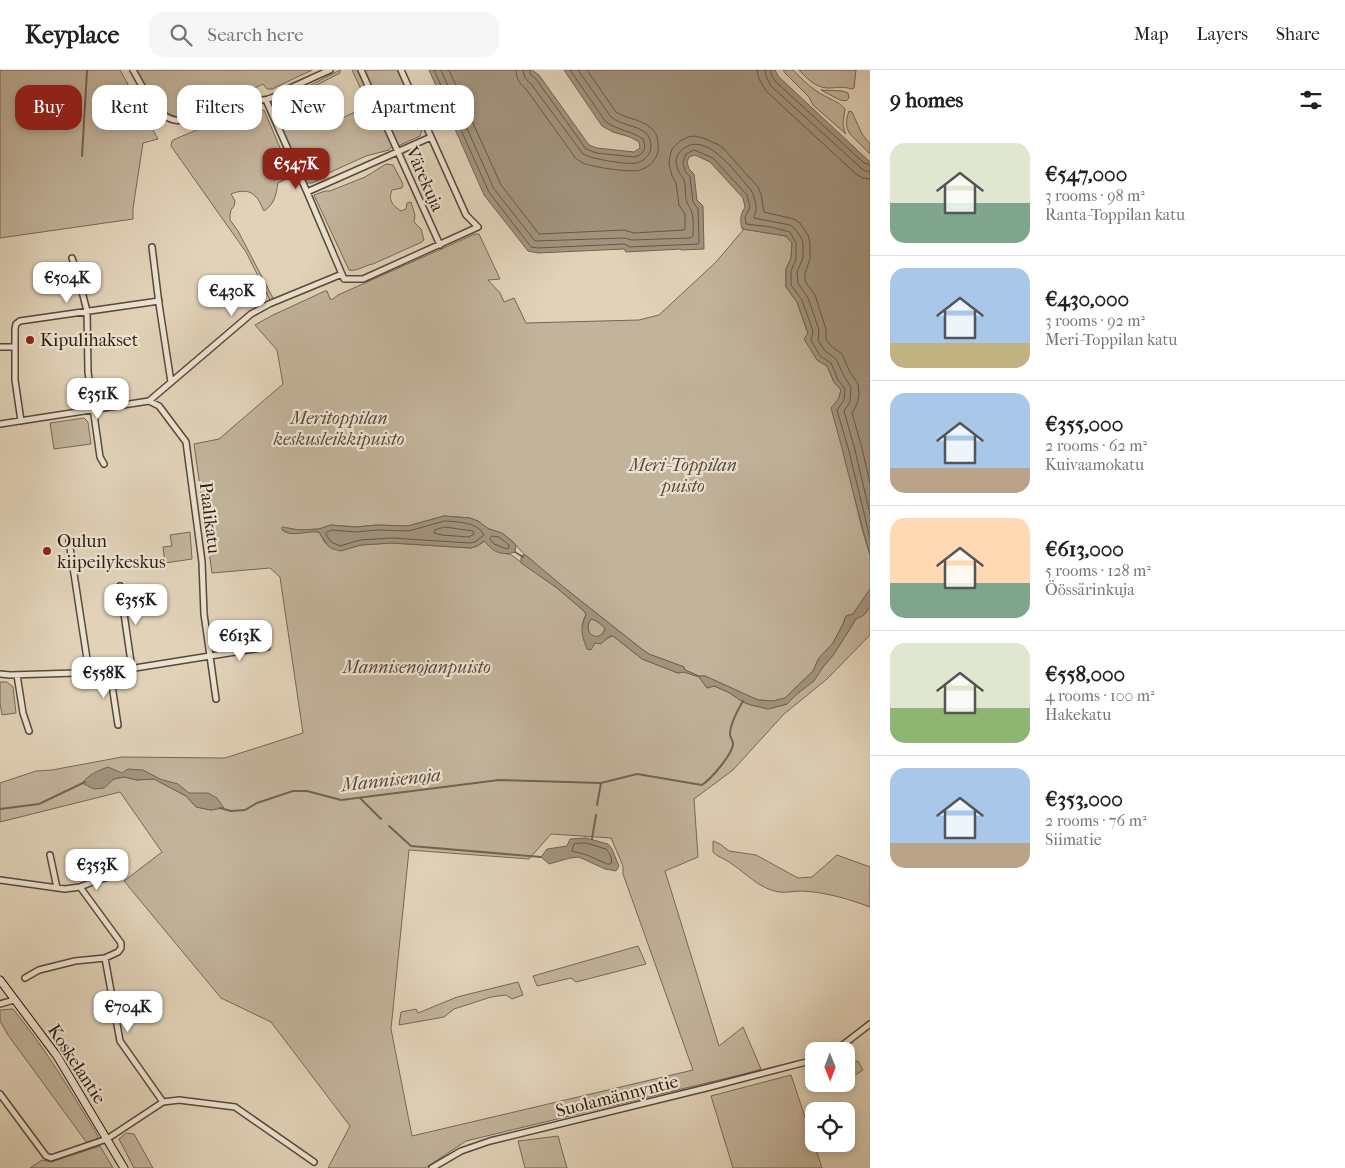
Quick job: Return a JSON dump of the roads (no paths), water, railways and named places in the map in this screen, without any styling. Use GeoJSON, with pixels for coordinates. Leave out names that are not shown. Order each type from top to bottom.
{"type":"FeatureCollection","features":[{"type":"Feature","properties":{"kind":"main road","name":"Koskelantie"},"geometry":{"type":"LineString","coordinates":[[0,980],[57,1056],[124,1168]]}},
{"type":"Feature","properties":{"kind":"street"},"geometry":{"type":"LineString","coordinates":[[133,70],[158,111],[165,116],[185,122],[240,99],[266,100],[330,70]]}},
{"type":"Feature","properties":{"kind":"street","name":"Värekuja"},"geometry":{"type":"LineString","coordinates":[[361,70],[440,244]]}},
{"type":"Feature","properties":{"kind":"street"},"geometry":{"type":"LineString","coordinates":[[266,100],[344,279],[363,278],[478,227],[466,215],[401,70]]}},
{"type":"Feature","properties":{"kind":"street"},"geometry":{"type":"LineString","coordinates":[[307,192],[431,136]]}},
{"type":"Feature","properties":{"kind":"street"},"geometry":{"type":"LineString","coordinates":[[152,247],[172,382]]}},
{"type":"Feature","properties":{"kind":"street"},"geometry":{"type":"LineString","coordinates":[[72,258],[87,311],[88,372],[100,457],[104,464]]}},
{"type":"Feature","properties":{"kind":"street"},"geometry":{"type":"LineString","coordinates":[[0,424],[149,402],[257,310],[342,274]]}},
{"type":"Feature","properties":{"kind":"street"},"geometry":{"type":"LineString","coordinates":[[21,420],[15,380],[16,324],[87,311],[159,301]]}},
{"type":"Feature","properties":{"kind":"street"},"geometry":{"type":"LineString","coordinates":[[0,347],[15,347]]}},
{"type":"Feature","properties":{"kind":"street","name":"Paalikatu"},"geometry":{"type":"LineString","coordinates":[[149,402],[158,406],[186,442],[202,562],[204,614],[216,699]]}},
{"type":"Feature","properties":{"kind":"street"},"geometry":{"type":"LineString","coordinates":[[69,541],[88,672]]}},
{"type":"Feature","properties":{"kind":"street"},"geometry":{"type":"LineString","coordinates":[[120,586],[132,669]]}},
{"type":"Feature","properties":{"kind":"street"},"geometry":{"type":"LineString","coordinates":[[0,674],[110,672],[267,648]]}},
{"type":"Feature","properties":{"kind":"street"},"geometry":{"type":"LineString","coordinates":[[110,672],[118,725]]}},
{"type":"Feature","properties":{"kind":"street"},"geometry":{"type":"LineString","coordinates":[[17,675],[22,713],[29,731]]}},
{"type":"Feature","properties":{"kind":"street"},"geometry":{"type":"LineString","coordinates":[[50,855],[57,888]]}},
{"type":"Feature","properties":{"kind":"street"},"geometry":{"type":"LineString","coordinates":[[0,880],[65,889],[80,887],[109,878]]}},
{"type":"Feature","properties":{"kind":"street"},"geometry":{"type":"LineString","coordinates":[[24,978],[39,970],[74,961],[105,958],[122,948],[121,943],[80,887]]}},
{"type":"Feature","properties":{"kind":"street"},"geometry":{"type":"LineString","coordinates":[[105,958],[120,1042],[163,1102]]}},
{"type":"Feature","properties":{"kind":"street"},"geometry":{"type":"LineString","coordinates":[[0,1004],[14,1000]]}},
{"type":"Feature","properties":{"kind":"street"},"geometry":{"type":"LineString","coordinates":[[846,1042],[870,1024]]}},
{"type":"Feature","properties":{"kind":"street","name":"Suolamännyntie"},"geometry":{"type":"LineString","coordinates":[[432,1168],[461,1151],[490,1141],[805,1062]]}},
{"type":"Feature","properties":{"kind":"street"},"geometry":{"type":"LineString","coordinates":[[0,1094],[48,1158],[54,1158],[107,1140],[163,1102],[179,1100],[235,1107],[314,1162]]}},
{"type":"Feature","properties":{"kind":"water"},"geometry":{"type":"Polygon","coordinates":[[[429,70],[532,70],[539,75],[589,145],[597,148],[634,152],[640,148],[639,142],[602,126],[564,70],[775,70],[779,77],[870,162],[870,555],[831,408],[839,398],[841,390],[834,382],[827,366],[817,360],[804,339],[808,333],[797,302],[786,287],[786,269],[791,258],[792,243],[786,236],[742,229],[741,218],[745,207],[743,198],[710,162],[695,155],[689,157],[687,162],[689,169],[694,174],[697,200],[703,206],[704,249],[626,252],[624,249],[538,253],[528,251],[484,195],[455,130],[474,130],[474,85],[436,85],[429,70]]]}},
{"type":"Feature","properties":{"kind":"water"},"geometry":{"type":"Polygon","coordinates":[[[444,516],[470,518],[489,529],[502,533],[516,545],[515,552],[505,554],[498,552],[484,541],[471,548],[392,543],[361,545],[341,551],[328,546],[319,532],[293,534],[281,528],[299,530],[319,529],[331,525],[356,527],[377,525],[408,526],[444,516]]]}},
{"type":"Feature","properties":{"kind":"water"},"geometry":{"type":"Polygon","coordinates":[[[522,555],[528,557],[649,654],[684,667],[685,670],[699,676],[705,676],[758,700],[773,701],[785,698],[813,671],[819,658],[833,643],[846,616],[853,614],[870,589],[870,607],[864,615],[856,619],[814,681],[787,704],[768,709],[743,702],[728,692],[714,686],[707,688],[699,677],[684,672],[678,673],[642,659],[613,636],[610,636],[601,644],[595,643],[591,650],[587,649],[582,631],[586,614],[584,611],[557,588],[521,563],[522,555]],[[591,619],[588,624],[589,632],[592,635],[599,636],[605,629],[601,624],[591,619]]]}},
{"type":"Feature","properties":{"kind":"water"},"geometry":{"type":"Polygon","coordinates":[[[108,767],[122,773],[128,769],[143,770],[160,779],[178,784],[189,793],[208,793],[217,798],[224,808],[211,810],[196,807],[186,796],[154,779],[137,780],[124,777],[114,779],[104,788],[94,789],[82,783],[94,773],[108,767]]]}},
{"type":"Feature","properties":{"kind":"water"},"geometry":{"type":"Polygon","coordinates":[[[586,838],[608,844],[619,866],[616,871],[605,869],[579,857],[549,864],[541,857],[547,849],[567,846],[570,839],[586,838]]]}},
{"type":"Feature","properties":{"kind":"waterway"},"geometry":{"type":"LineString","coordinates":[[82,156],[87,71]]}},
{"type":"Feature","properties":{"kind":"waterway"},"geometry":{"type":"LineString","coordinates":[[515,552],[523,557]]}},
{"type":"Feature","properties":{"kind":"waterway","name":"Mannisenoja"},"geometry":{"type":"LineString","coordinates":[[220,808],[231,811],[245,810],[257,803],[293,791],[307,791],[341,800],[499,780],[601,783],[637,774],[702,785],[720,767],[731,750],[733,744],[730,734],[731,725],[743,701]]}},
{"type":"Feature","properties":{"kind":"waterway","name":"Mannisenoja"},"geometry":{"type":"LineString","coordinates":[[0,809],[39,804],[85,782]]}},
{"type":"Feature","properties":{"kind":"waterway"},"geometry":{"type":"LineString","coordinates":[[597,805],[601,783]]}},
{"type":"Feature","properties":{"kind":"waterway"},"geometry":{"type":"LineString","coordinates":[[360,798],[381,819]]}},
{"type":"Feature","properties":{"kind":"waterway"},"geometry":{"type":"LineString","coordinates":[[592,839],[596,815]]}},
{"type":"Feature","properties":{"kind":"waterway"},"geometry":{"type":"LineString","coordinates":[[389,826],[411,846],[541,857]]}},
{"type":"Feature","properties":{"kind":"place","name":"Kipulihakset"},"geometry":{"type":"Point","coordinates":[30,340]}},
{"type":"Feature","properties":{"kind":"place","name":"Oulun kiipeilykeskus"},"geometry":{"type":"Point","coordinates":[47,551]}},
{"type":"Feature","properties":{"kind":"park label","name":"Meritoppilan keskusleikkipuisto"},"geometry":{"type":"Point","coordinates":[339,428]}},
{"type":"Feature","properties":{"kind":"park label","name":"Meri-Toppilan puisto"},"geometry":{"type":"Point","coordinates":[683,475]}},
{"type":"Feature","properties":{"kind":"park label","name":"Mannisenojanpuisto"},"geometry":{"type":"Point","coordinates":[417,667]}}]}
